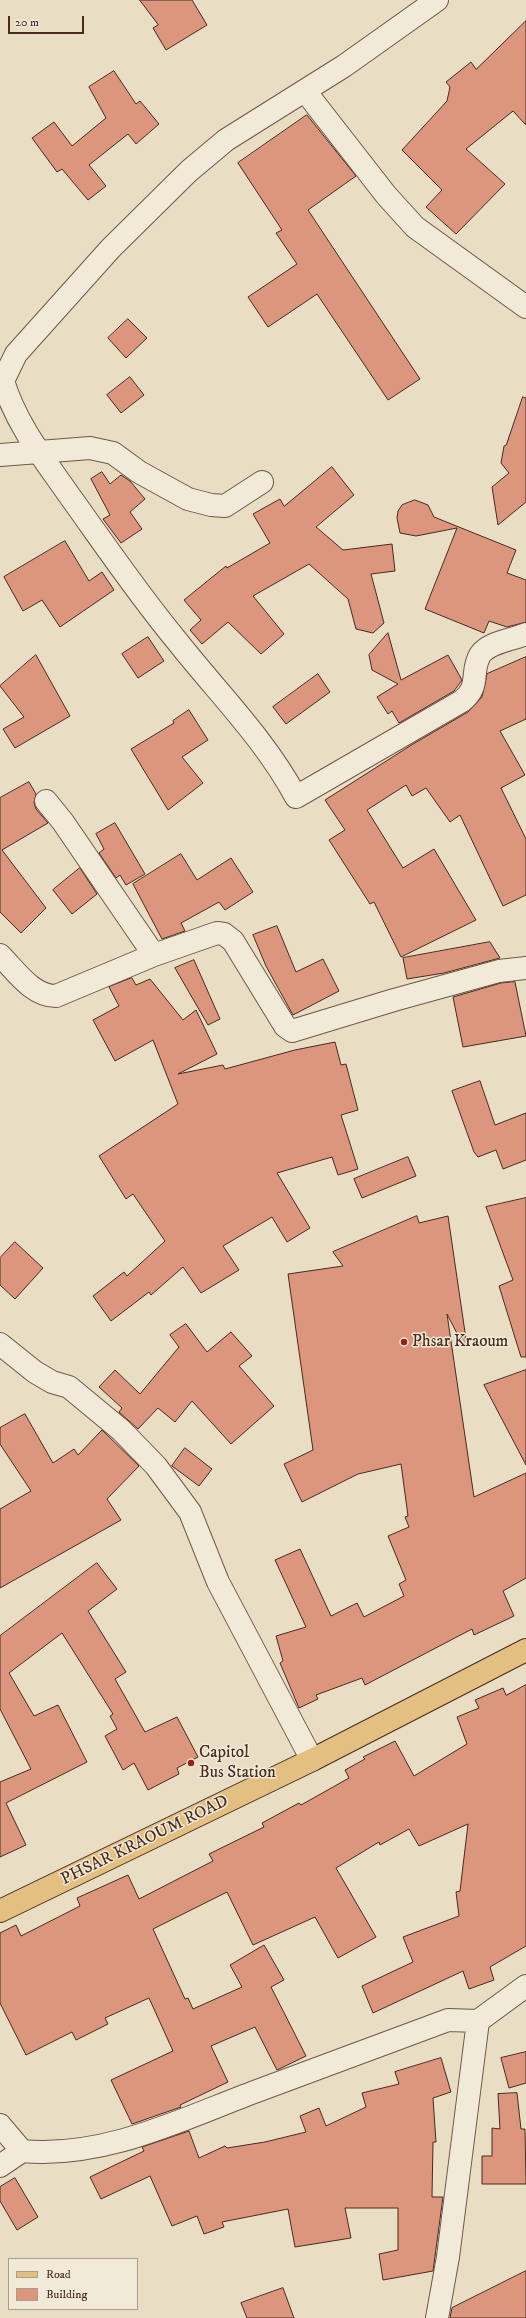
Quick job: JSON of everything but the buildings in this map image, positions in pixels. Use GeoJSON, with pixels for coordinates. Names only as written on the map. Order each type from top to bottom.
{"type":"FeatureCollection","features":[{"type":"Feature","properties":{"kind":"main road","name":"PHSAR KRAOUM ROAD"},"geometry":{"type":"LineString","coordinates":[[0,1911],[312,1760],[526,1650]]}},
{"type":"Feature","properties":{"kind":"street"},"geometry":{"type":"LineString","coordinates":[[436,0],[344,66],[226,140],[188,171],[111,248],[16,354],[3,381],[16,417],[38,451],[129,580],[177,642],[262,743],[283,774],[296,797],[462,701],[470,694],[475,684],[476,669],[481,655],[497,644],[526,634]]}},
{"type":"Feature","properties":{"kind":"street"},"geometry":{"type":"LineString","coordinates":[[305,91],[400,212],[415,227],[526,307]]}},
{"type":"Feature","properties":{"kind":"street"},"geometry":{"type":"LineString","coordinates":[[0,455],[90,448],[113,453],[140,472],[188,499],[211,505],[225,506],[262,482]]}},
{"type":"Feature","properties":{"kind":"street"},"geometry":{"type":"LineString","coordinates":[[46,801],[63,822],[154,954]]}},
{"type":"Feature","properties":{"kind":"street"},"geometry":{"type":"LineString","coordinates":[[0,955],[31,987],[45,996],[56,996],[154,954],[217,933],[224,934],[232,941],[285,1026],[292,1031],[499,971],[526,968]]}},
{"type":"Feature","properties":{"kind":"street"},"geometry":{"type":"LineString","coordinates":[[0,1344],[35,1372],[52,1382],[69,1387],[121,1430],[156,1466],[190,1512],[218,1582],[312,1760]]}},
{"type":"Feature","properties":{"kind":"street"},"geometry":{"type":"LineString","coordinates":[[0,2166],[22,2151],[46,2154],[70,2152],[126,2141],[448,2020],[478,2021],[526,1986]]}},
{"type":"Feature","properties":{"kind":"street"},"geometry":{"type":"LineString","coordinates":[[437,2318],[448,2257],[478,2021]]}},
{"type":"Feature","properties":{"kind":"street"},"geometry":{"type":"LineString","coordinates":[[0,2125],[22,2151]]}},
{"type":"Feature","properties":{"kind":"place","name":"Phsar Kraoum"},"geometry":{"type":"Point","coordinates":[404,1342]}},
{"type":"Feature","properties":{"kind":"place","name":"Capitol Bus Station"},"geometry":{"type":"Point","coordinates":[191,1763]}}]}
